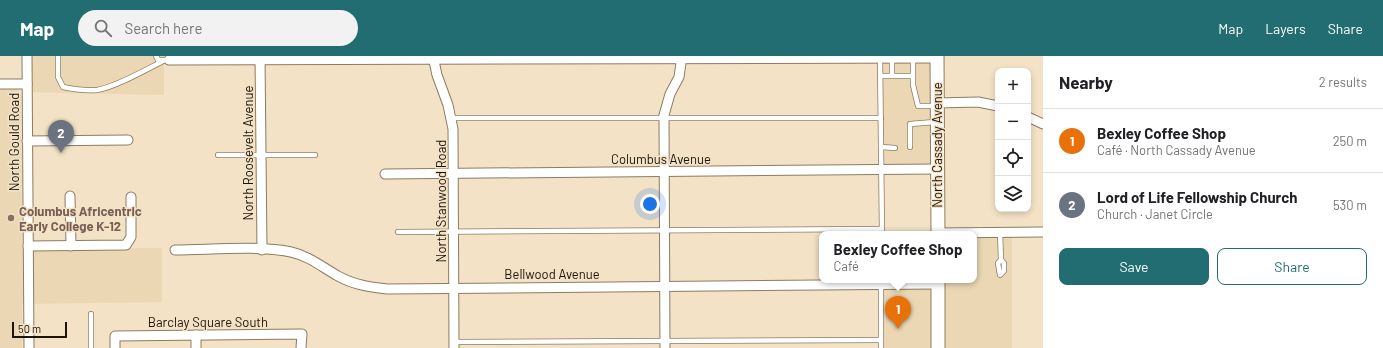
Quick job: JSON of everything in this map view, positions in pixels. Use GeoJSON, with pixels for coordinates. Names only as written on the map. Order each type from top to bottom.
{"type":"FeatureCollection","features":[{"type":"Feature","properties":{"kind":"street","name":"North Gould Road"},"geometry":{"type":"LineString","coordinates":[[27,56],[29,348]]}},
{"type":"Feature","properties":{"kind":"street"},"geometry":{"type":"LineString","coordinates":[[665,345],[664,118],[666,103],[679,77],[682,57]]}},
{"type":"Feature","properties":{"kind":"street"},"geometry":{"type":"LineString","coordinates":[[167,60],[260,58],[937,57]]}},
{"type":"Feature","properties":{"kind":"street","name":"North Cassady Avenue"},"geometry":{"type":"LineString","coordinates":[[937,57],[938,231]]}},
{"type":"Feature","properties":{"kind":"street","name":"North Roosevelt Avenue"},"geometry":{"type":"LineString","coordinates":[[260,58],[262,250]]}},
{"type":"Feature","properties":{"kind":"street","name":"North Stanwood Road"},"geometry":{"type":"LineString","coordinates":[[433,58],[453,129],[454,345]]}},
{"type":"Feature","properties":{"kind":"street"},"geometry":{"type":"LineString","coordinates":[[0,84],[27,84]]}},
{"type":"Feature","properties":{"kind":"street"},"geometry":{"type":"LineString","coordinates":[[937,105],[978,102],[995,105]]}},
{"type":"Feature","properties":{"kind":"street"},"geometry":{"type":"LineString","coordinates":[[1031,118],[1043,124]]}},
{"type":"Feature","properties":{"kind":"street"},"geometry":{"type":"LineString","coordinates":[[28,141],[128,140]]}},
{"type":"Feature","properties":{"kind":"street","name":"Columbus Avenue"},"geometry":{"type":"LineString","coordinates":[[384,174],[937,169]]}},
{"type":"Feature","properties":{"kind":"street"},"geometry":{"type":"LineString","coordinates":[[70,196],[71,246]]}},
{"type":"Feature","properties":{"kind":"street"},"geometry":{"type":"LineString","coordinates":[[28,246],[120,246],[128,244],[131,233],[131,197]]}},
{"type":"Feature","properties":{"kind":"street"},"geometry":{"type":"LineString","coordinates":[[977,233],[1043,232]]}},
{"type":"Feature","properties":{"kind":"street","name":"Bellwood Avenue"},"geometry":{"type":"LineString","coordinates":[[175,250],[262,250],[292,252],[308,258],[338,276],[367,287],[388,289],[827,283]]}},
{"type":"Feature","properties":{"kind":"street"},"geometry":{"type":"LineString","coordinates":[[938,283],[938,348]]}},
{"type":"Feature","properties":{"kind":"street","name":"Barclay Square South"},"geometry":{"type":"LineString","coordinates":[[115,348],[115,336],[302,334],[302,348]]}},
{"type":"Feature","properties":{"kind":"street"},"geometry":{"type":"LineString","coordinates":[[196,335],[196,348]]}},
{"type":"Feature","properties":{"kind":"lane"},"geometry":{"type":"LineString","coordinates":[[58,56],[58,77],[63,87],[97,90],[167,60]]}},
{"type":"Feature","properties":{"kind":"lane"},"geometry":{"type":"LineString","coordinates":[[156,56],[158,60],[167,60]]}},
{"type":"Feature","properties":{"kind":"lane"},"geometry":{"type":"LineString","coordinates":[[398,232],[665,230],[882,231],[881,76],[877,58]]}},
{"type":"Feature","properties":{"kind":"lane"},"geometry":{"type":"LineString","coordinates":[[892,58],[892,76]]}},
{"type":"Feature","properties":{"kind":"lane"},"geometry":{"type":"LineString","coordinates":[[913,58],[913,85],[918,106],[937,105]]}},
{"type":"Feature","properties":{"kind":"lane"},"geometry":{"type":"LineString","coordinates":[[881,76],[913,76]]}},
{"type":"Feature","properties":{"kind":"lane"},"geometry":{"type":"LineString","coordinates":[[451,118],[881,118]]}},
{"type":"Feature","properties":{"kind":"lane"},"geometry":{"type":"LineString","coordinates":[[910,147],[910,124],[937,122]]}},
{"type":"Feature","properties":{"kind":"lane"},"geometry":{"type":"LineString","coordinates":[[881,148],[895,148]]}},
{"type":"Feature","properties":{"kind":"lane"},"geometry":{"type":"LineString","coordinates":[[218,155],[315,155]]}},
{"type":"Feature","properties":{"kind":"lane"},"geometry":{"type":"LineString","coordinates":[[1000,232],[1001,260]]}},
{"type":"Feature","properties":{"kind":"lane"},"geometry":{"type":"LineString","coordinates":[[881,283],[881,348]]}},
{"type":"Feature","properties":{"kind":"lane"},"geometry":{"type":"LineString","coordinates":[[91,314],[91,348]]}},
{"type":"Feature","properties":{"kind":"lane"},"geometry":{"type":"LineString","coordinates":[[454,345],[665,345],[881,340]]}},
{"type":"Feature","properties":{"kind":"shaded area"},"geometry":{"type":"Polygon","coordinates":[[[26,56],[164,56],[164,95],[26,92],[26,56]]]}},
{"type":"Feature","properties":{"kind":"shaded area"},"geometry":{"type":"Polygon","coordinates":[[[879,58],[938,58],[938,170],[879,170],[879,58]]]}},
{"type":"Feature","properties":{"kind":"shaded area"},"geometry":{"type":"Polygon","coordinates":[[[0,88],[16,88],[21,95],[22,249],[162,248],[162,302],[22,304],[22,348],[0,348],[0,88]]]}},
{"type":"Feature","properties":{"kind":"shaded area"},"geometry":{"type":"Polygon","coordinates":[[[977,234],[1012,234],[1012,348],[881,348],[881,285],[904,283],[977,283],[977,234]]]}},
{"type":"Feature","properties":{"kind":"place","name":"Lord of Life Fellowship Church"},"geometry":{"type":"Point","coordinates":[61,153]}},
{"type":"Feature","properties":{"kind":"place","name":"Columbus Africentric Early College K-12"},"geometry":{"type":"Point","coordinates":[11,218]}},
{"type":"Feature","properties":{"kind":"place","name":"Bexley Coffee Shop"},"geometry":{"type":"Point","coordinates":[898,329]}}]}
